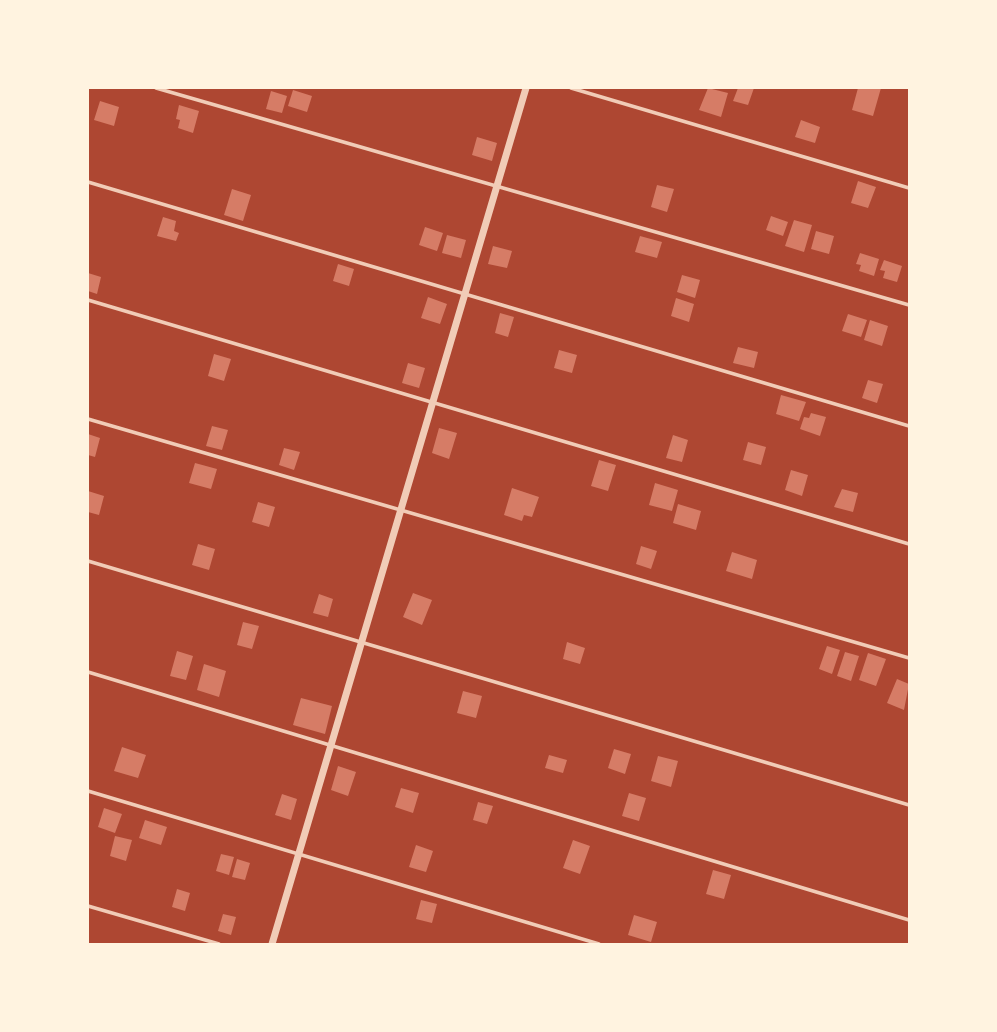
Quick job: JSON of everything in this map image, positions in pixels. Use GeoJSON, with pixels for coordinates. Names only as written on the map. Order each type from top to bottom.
{"type":"FeatureCollection","features":[{"type":"Feature","properties":{"kind":"street"},"geometry":{"type":"LineString","coordinates":[[272,944],[500,184],[526,88]]}},
{"type":"Feature","properties":{"kind":"lane"},"geometry":{"type":"LineString","coordinates":[[156,88],[500,184],[909,305]]}},
{"type":"Feature","properties":{"kind":"lane"},"geometry":{"type":"LineString","coordinates":[[571,88],[909,188]]}},
{"type":"Feature","properties":{"kind":"lane"},"geometry":{"type":"LineString","coordinates":[[88,182],[909,426]]}},
{"type":"Feature","properties":{"kind":"lane"},"geometry":{"type":"LineString","coordinates":[[88,300],[909,544]]}},
{"type":"Feature","properties":{"kind":"lane"},"geometry":{"type":"LineString","coordinates":[[88,419],[909,658]]}},
{"type":"Feature","properties":{"kind":"lane"},"geometry":{"type":"LineString","coordinates":[[88,561],[909,805]]}},
{"type":"Feature","properties":{"kind":"lane"},"geometry":{"type":"LineString","coordinates":[[88,672],[909,920]]}},
{"type":"Feature","properties":{"kind":"lane"},"geometry":{"type":"LineString","coordinates":[[88,791],[599,944]]}},
{"type":"Feature","properties":{"kind":"lane"},"geometry":{"type":"LineString","coordinates":[[88,906],[219,944]]}},
{"type":"Feature","properties":{"kind":"shaded area"},"geometry":{"type":"Polygon","coordinates":[[[88,88],[909,88],[909,944],[88,944],[88,88]]]}},
{"type":"Feature","properties":{"kind":"building"},"geometry":{"type":"Polygon","coordinates":[[[708,88],[728,93],[721,117],[699,110],[708,88]]]}},
{"type":"Feature","properties":{"kind":"building"},"geometry":{"type":"Polygon","coordinates":[[[738,88],[754,88],[748,105],[733,101],[738,88]]]}},
{"type":"Feature","properties":{"kind":"building"},"geometry":{"type":"Polygon","coordinates":[[[858,88],[881,88],[873,116],[852,110],[858,88]]]}},
{"type":"Feature","properties":{"kind":"building"},"geometry":{"type":"Polygon","coordinates":[[[293,90],[312,96],[307,112],[288,106],[293,90]]]}},
{"type":"Feature","properties":{"kind":"building"},"geometry":{"type":"Polygon","coordinates":[[[271,91],[287,96],[282,113],[266,109],[271,91]]]}},
{"type":"Feature","properties":{"kind":"building"},"geometry":{"type":"Polygon","coordinates":[[[100,101],[119,107],[114,126],[94,120],[100,101]]]}},
{"type":"Feature","properties":{"kind":"building"},"geometry":{"type":"Polygon","coordinates":[[[179,105],[199,111],[193,133],[178,128],[180,120],[176,119],[179,105]]]}},
{"type":"Feature","properties":{"kind":"building"},"geometry":{"type":"Polygon","coordinates":[[[801,120],[820,127],[815,143],[795,137],[801,120]]]}},
{"type":"Feature","properties":{"kind":"building"},"geometry":{"type":"Polygon","coordinates":[[[477,137],[497,143],[492,161],[472,155],[477,137]]]}},
{"type":"Feature","properties":{"kind":"building"},"geometry":{"type":"Polygon","coordinates":[[[858,181],[876,187],[868,208],[851,203],[858,181]]]}},
{"type":"Feature","properties":{"kind":"building"},"geometry":{"type":"Polygon","coordinates":[[[657,185],[674,189],[667,212],[651,207],[657,185]]]}},
{"type":"Feature","properties":{"kind":"building"},"geometry":{"type":"Polygon","coordinates":[[[232,189],[251,195],[243,221],[224,215],[232,189]]]}},
{"type":"Feature","properties":{"kind":"building"},"geometry":{"type":"Polygon","coordinates":[[[771,216],[788,222],[783,236],[766,230],[771,216]]]}},
{"type":"Feature","properties":{"kind":"building"},"geometry":{"type":"Polygon","coordinates":[[[163,217],[176,221],[174,231],[179,233],[176,241],[157,236],[163,217]]]}},
{"type":"Feature","properties":{"kind":"building"},"geometry":{"type":"Polygon","coordinates":[[[794,220],[812,225],[804,252],[785,246],[794,220]]]}},
{"type":"Feature","properties":{"kind":"building"},"geometry":{"type":"Polygon","coordinates":[[[425,227],[443,233],[437,251],[419,245],[425,227]]]}},
{"type":"Feature","properties":{"kind":"building"},"geometry":{"type":"Polygon","coordinates":[[[816,231],[834,236],[829,254],[811,249],[816,231]]]}},
{"type":"Feature","properties":{"kind":"building"},"geometry":{"type":"Polygon","coordinates":[[[447,235],[466,240],[461,258],[442,253],[447,235]]]}},
{"type":"Feature","properties":{"kind":"building"},"geometry":{"type":"Polygon","coordinates":[[[640,236],[662,242],[657,258],[635,252],[640,236]]]}},
{"type":"Feature","properties":{"kind":"building"},"geometry":{"type":"Polygon","coordinates":[[[493,246],[512,251],[507,268],[488,264],[493,246]]]}},
{"type":"Feature","properties":{"kind":"building"},"geometry":{"type":"Polygon","coordinates":[[[860,253],[879,259],[874,276],[859,271],[861,265],[856,264],[860,253]]]}},
{"type":"Feature","properties":{"kind":"building"},"geometry":{"type":"Polygon","coordinates":[[[884,260],[902,266],[897,282],[883,278],[885,271],[880,270],[884,260]]]}},
{"type":"Feature","properties":{"kind":"building"},"geometry":{"type":"Polygon","coordinates":[[[338,264],[354,269],[349,286],[333,281],[338,264]]]}},
{"type":"Feature","properties":{"kind":"building"},"geometry":{"type":"Polygon","coordinates":[[[88,273],[101,277],[97,294],[88,291],[88,273]]]}},
{"type":"Feature","properties":{"kind":"building"},"geometry":{"type":"Polygon","coordinates":[[[682,275],[700,280],[695,298],[677,292],[682,275]]]}},
{"type":"Feature","properties":{"kind":"building"},"geometry":{"type":"Polygon","coordinates":[[[428,297],[447,304],[440,324],[421,318],[428,297]]]}},
{"type":"Feature","properties":{"kind":"building"},"geometry":{"type":"Polygon","coordinates":[[[676,298],[694,304],[689,322],[671,316],[676,298]]]}},
{"type":"Feature","properties":{"kind":"building"},"geometry":{"type":"Polygon","coordinates":[[[500,313],[514,317],[508,337],[495,333],[500,313]]]}},
{"type":"Feature","properties":{"kind":"building"},"geometry":{"type":"Polygon","coordinates":[[[848,314],[867,320],[861,337],[842,331],[848,314]]]}},
{"type":"Feature","properties":{"kind":"building"},"geometry":{"type":"Polygon","coordinates":[[[870,320],[888,326],[882,346],[864,340],[870,320]]]}},
{"type":"Feature","properties":{"kind":"building"},"geometry":{"type":"Polygon","coordinates":[[[738,347],[758,352],[754,368],[733,363],[738,347]]]}},
{"type":"Feature","properties":{"kind":"building"},"geometry":{"type":"Polygon","coordinates":[[[559,350],[577,355],[572,373],[554,368],[559,350]]]}},
{"type":"Feature","properties":{"kind":"building"},"geometry":{"type":"Polygon","coordinates":[[[214,354],[231,359],[224,381],[208,376],[214,354]]]}},
{"type":"Feature","properties":{"kind":"building"},"geometry":{"type":"Polygon","coordinates":[[[408,363],[425,368],[419,388],[402,383],[408,363]]]}},
{"type":"Feature","properties":{"kind":"building"},"geometry":{"type":"Polygon","coordinates":[[[868,380],[883,384],[877,403],[862,398],[868,380]]]}},
{"type":"Feature","properties":{"kind":"building"},"geometry":{"type":"Polygon","coordinates":[[[781,395],[806,402],[799,421],[776,414],[781,395]]]}},
{"type":"Feature","properties":{"kind":"building"},"geometry":{"type":"Polygon","coordinates":[[[811,413],[826,417],[820,436],[800,429],[804,417],[809,418],[811,413]]]}},
{"type":"Feature","properties":{"kind":"building"},"geometry":{"type":"Polygon","coordinates":[[[212,426],[228,430],[222,450],[206,446],[212,426]]]}},
{"type":"Feature","properties":{"kind":"building"},"geometry":{"type":"Polygon","coordinates":[[[439,428],[457,433],[449,459],[432,453],[439,428]]]}},
{"type":"Feature","properties":{"kind":"building"},"geometry":{"type":"Polygon","coordinates":[[[88,434],[100,438],[95,457],[88,455],[88,434]]]}},
{"type":"Feature","properties":{"kind":"building"},"geometry":{"type":"Polygon","coordinates":[[[673,435],[688,440],[682,462],[666,458],[673,435]]]}},
{"type":"Feature","properties":{"kind":"building"},"geometry":{"type":"Polygon","coordinates":[[[748,442],[766,447],[761,465],[743,460],[748,442]]]}},
{"type":"Feature","properties":{"kind":"building"},"geometry":{"type":"Polygon","coordinates":[[[284,448],[300,452],[294,470],[279,465],[284,448]]]}},
{"type":"Feature","properties":{"kind":"building"},"geometry":{"type":"Polygon","coordinates":[[[599,460],[616,465],[608,491],[591,486],[599,460]]]}},
{"type":"Feature","properties":{"kind":"building"},"geometry":{"type":"Polygon","coordinates":[[[195,463],[217,469],[211,489],[189,483],[195,463]]]}},
{"type":"Feature","properties":{"kind":"building"},"geometry":{"type":"Polygon","coordinates":[[[791,470],[808,475],[802,496],[785,490],[791,470]]]}},
{"type":"Feature","properties":{"kind":"building"},"geometry":{"type":"Polygon","coordinates":[[[655,483],[678,490],[672,511],[649,505],[655,483]]]}},
{"type":"Feature","properties":{"kind":"building"},"geometry":{"type":"Polygon","coordinates":[[[512,488],[539,497],[532,517],[524,515],[522,521],[504,515],[512,488]]]}},
{"type":"Feature","properties":{"kind":"building"},"geometry":{"type":"Polygon","coordinates":[[[842,489],[858,493],[853,512],[834,507],[842,489]]]}},
{"type":"Feature","properties":{"kind":"building"},"geometry":{"type":"Polygon","coordinates":[[[88,491],[104,496],[99,515],[88,512],[88,491]]]}},
{"type":"Feature","properties":{"kind":"building"},"geometry":{"type":"Polygon","coordinates":[[[258,502],[275,507],[269,527],[252,522],[258,502]]]}},
{"type":"Feature","properties":{"kind":"building"},"geometry":{"type":"Polygon","coordinates":[[[678,504],[701,511],[696,530],[673,523],[678,504]]]}},
{"type":"Feature","properties":{"kind":"building"},"geometry":{"type":"Polygon","coordinates":[[[198,544],[215,549],[209,570],[192,565],[198,544]]]}},
{"type":"Feature","properties":{"kind":"building"},"geometry":{"type":"Polygon","coordinates":[[[641,546],[657,551],[651,569],[636,564],[641,546]]]}},
{"type":"Feature","properties":{"kind":"building"},"geometry":{"type":"Polygon","coordinates":[[[732,552],[757,560],[752,579],[726,571],[732,552]]]}},
{"type":"Feature","properties":{"kind":"building"},"geometry":{"type":"Polygon","coordinates":[[[413,593],[432,600],[422,625],[403,617],[413,593]]]}},
{"type":"Feature","properties":{"kind":"building"},"geometry":{"type":"Polygon","coordinates":[[[319,594],[333,599],[328,617],[313,613],[319,594]]]}},
{"type":"Feature","properties":{"kind":"building"},"geometry":{"type":"Polygon","coordinates":[[[243,622],[259,626],[252,649],[237,645],[243,622]]]}},
{"type":"Feature","properties":{"kind":"building"},"geometry":{"type":"Polygon","coordinates":[[[567,642],[585,648],[580,664],[563,659],[567,642]]]}},
{"type":"Feature","properties":{"kind":"building"},"geometry":{"type":"Polygon","coordinates":[[[827,646],[840,650],[832,674],[819,669],[827,646]]]}},
{"type":"Feature","properties":{"kind":"building"},"geometry":{"type":"Polygon","coordinates":[[[177,651],[193,656],[186,680],[170,676],[177,651]]]}},
{"type":"Feature","properties":{"kind":"building"},"geometry":{"type":"Polygon","coordinates":[[[845,652],[859,656],[851,681],[837,676],[845,652]]]}},
{"type":"Feature","properties":{"kind":"building"},"geometry":{"type":"Polygon","coordinates":[[[868,653],[886,659],[876,686],[859,680],[868,653]]]}},
{"type":"Feature","properties":{"kind":"building"},"geometry":{"type":"Polygon","coordinates":[[[204,664],[226,671],[219,697],[197,690],[204,664]]]}},
{"type":"Feature","properties":{"kind":"building"},"geometry":{"type":"Polygon","coordinates":[[[897,679],[909,684],[904,710],[887,703],[897,679]]]}},
{"type":"Feature","properties":{"kind":"building"},"geometry":{"type":"Polygon","coordinates":[[[463,691],[482,696],[476,718],[457,713],[463,691]]]}},
{"type":"Feature","properties":{"kind":"building"},"geometry":{"type":"Polygon","coordinates":[[[301,698],[332,706],[325,734],[293,725],[301,698]]]}},
{"type":"Feature","properties":{"kind":"building"},"geometry":{"type":"Polygon","coordinates":[[[122,747],[146,755],[138,778],[114,771],[122,747]]]}},
{"type":"Feature","properties":{"kind":"building"},"geometry":{"type":"Polygon","coordinates":[[[614,749],[631,754],[625,774],[608,768],[614,749]]]}},
{"type":"Feature","properties":{"kind":"building"},"geometry":{"type":"Polygon","coordinates":[[[549,755],[567,760],[563,773],[545,768],[549,755]]]}},
{"type":"Feature","properties":{"kind":"building"},"geometry":{"type":"Polygon","coordinates":[[[658,756],[678,761],[671,787],[651,781],[658,756]]]}},
{"type":"Feature","properties":{"kind":"building"},"geometry":{"type":"Polygon","coordinates":[[[338,766],[356,772],[348,796],[331,790],[338,766]]]}},
{"type":"Feature","properties":{"kind":"building"},"geometry":{"type":"Polygon","coordinates":[[[401,788],[419,793],[413,813],[395,807],[401,788]]]}},
{"type":"Feature","properties":{"kind":"building"},"geometry":{"type":"Polygon","coordinates":[[[629,793],[646,798],[639,821],[622,816],[629,793]]]}},
{"type":"Feature","properties":{"kind":"building"},"geometry":{"type":"Polygon","coordinates":[[[282,794],[297,799],[291,820],[275,815],[282,794]]]}},
{"type":"Feature","properties":{"kind":"building"},"geometry":{"type":"Polygon","coordinates":[[[478,802],[493,806],[487,824],[473,820],[478,802]]]}},
{"type":"Feature","properties":{"kind":"building"},"geometry":{"type":"Polygon","coordinates":[[[104,808],[122,814],[115,833],[98,827],[104,808]]]}},
{"type":"Feature","properties":{"kind":"building"},"geometry":{"type":"Polygon","coordinates":[[[145,820],[167,827],[161,845],[139,838],[145,820]]]}},
{"type":"Feature","properties":{"kind":"building"},"geometry":{"type":"Polygon","coordinates":[[[115,836],[132,840],[126,861],[110,856],[115,836]]]}},
{"type":"Feature","properties":{"kind":"building"},"geometry":{"type":"Polygon","coordinates":[[[573,840],[590,846],[580,874],[563,868],[573,840]]]}},
{"type":"Feature","properties":{"kind":"building"},"geometry":{"type":"Polygon","coordinates":[[[416,845],[433,851],[426,872],[409,867],[416,845]]]}},
{"type":"Feature","properties":{"kind":"building"},"geometry":{"type":"Polygon","coordinates":[[[221,854],[234,857],[229,875],[216,871],[221,854]]]}},
{"type":"Feature","properties":{"kind":"building"},"geometry":{"type":"Polygon","coordinates":[[[237,859],[250,863],[245,880],[232,877],[237,859]]]}},
{"type":"Feature","properties":{"kind":"building"},"geometry":{"type":"Polygon","coordinates":[[[713,870],[731,875],[724,899],[706,894],[713,870]]]}},
{"type":"Feature","properties":{"kind":"building"},"geometry":{"type":"Polygon","coordinates":[[[177,889],[190,893],[185,911],[172,907],[177,889]]]}},
{"type":"Feature","properties":{"kind":"building"},"geometry":{"type":"Polygon","coordinates":[[[421,900],[437,904],[432,923],[416,919],[421,900]]]}},
{"type":"Feature","properties":{"kind":"building"},"geometry":{"type":"Polygon","coordinates":[[[223,914],[236,917],[231,935],[218,931],[223,914]]]}},
{"type":"Feature","properties":{"kind":"building"},"geometry":{"type":"Polygon","coordinates":[[[634,915],[657,922],[651,942],[628,935],[634,915]]]}}]}
